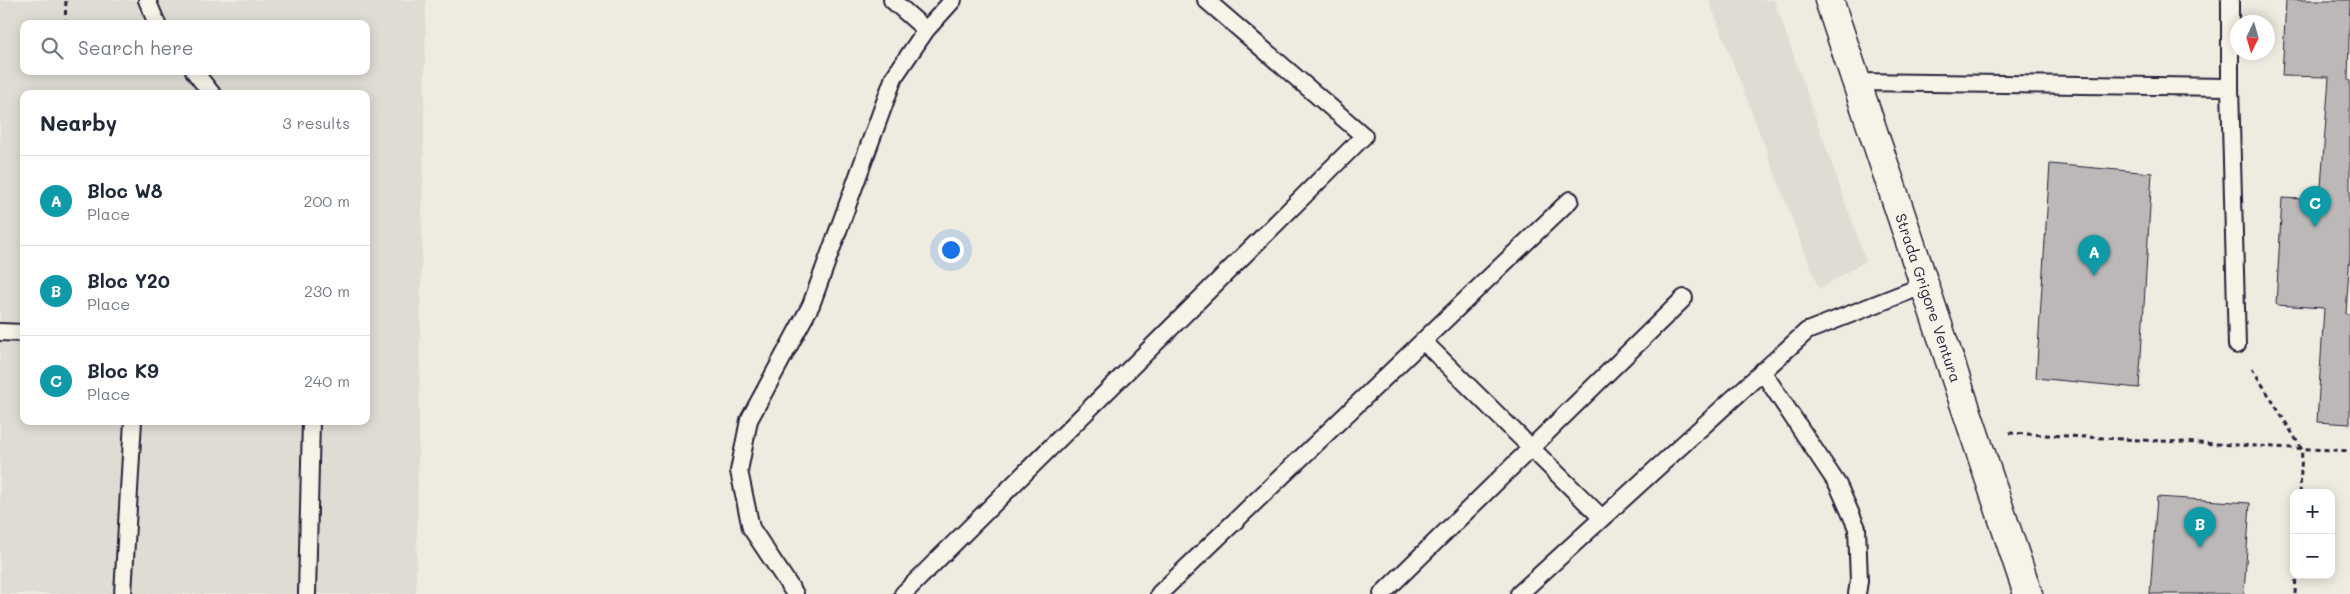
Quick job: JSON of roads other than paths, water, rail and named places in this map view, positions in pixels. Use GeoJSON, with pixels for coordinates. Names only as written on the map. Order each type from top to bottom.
{"type":"FeatureCollection","features":[{"type":"Feature","properties":{"kind":"street","name":"Strada Grigore Ventura"},"geometry":{"type":"LineString","coordinates":[[1828,0],[2028,594]]}},
{"type":"Feature","properties":{"kind":"lane"},"geometry":{"type":"LineString","coordinates":[[147,0],[155,20]]}},
{"type":"Feature","properties":{"kind":"lane"},"geometry":{"type":"LineString","coordinates":[[892,0],[926,30]]}},
{"type":"Feature","properties":{"kind":"lane"},"geometry":{"type":"LineString","coordinates":[[795,594],[751,528],[739,471],[749,420],[811,305],[894,77],[926,30],[953,0]]}},
{"type":"Feature","properties":{"kind":"lane"},"geometry":{"type":"LineString","coordinates":[[903,594],[1364,136],[1206,0]]}},
{"type":"Feature","properties":{"kind":"lane"},"geometry":{"type":"LineString","coordinates":[[2230,0],[2230,87],[2237,345]]}},
{"type":"Feature","properties":{"kind":"lane"},"geometry":{"type":"LineString","coordinates":[[197,75],[209,90]]}},
{"type":"Feature","properties":{"kind":"lane"},"geometry":{"type":"LineString","coordinates":[[1856,82],[2230,87]]}},
{"type":"Feature","properties":{"kind":"lane"},"geometry":{"type":"LineString","coordinates":[[1159,594],[1570,200]]}},
{"type":"Feature","properties":{"kind":"lane"},"geometry":{"type":"LineString","coordinates":[[1519,594],[1807,330],[1925,285]]}},
{"type":"Feature","properties":{"kind":"lane"},"geometry":{"type":"LineString","coordinates":[[1382,594],[1684,298]]}},
{"type":"Feature","properties":{"kind":"lane"},"geometry":{"type":"LineString","coordinates":[[0,332],[20,333]]}},
{"type":"Feature","properties":{"kind":"lane"},"geometry":{"type":"LineString","coordinates":[[1424,342],[1602,518]]}},
{"type":"Feature","properties":{"kind":"lane"},"geometry":{"type":"LineString","coordinates":[[1762,371],[1838,485],[1857,528],[1859,581],[1857,594]]}},
{"type":"Feature","properties":{"kind":"lane"},"geometry":{"type":"LineString","coordinates":[[124,594],[133,425]]}},
{"type":"Feature","properties":{"kind":"lane"},"geometry":{"type":"LineString","coordinates":[[307,594],[311,425]]}},
{"type":"Feature","properties":{"kind":"place","name":"Bloc K9"},"geometry":{"type":"Point","coordinates":[2315,227]}},
{"type":"Feature","properties":{"kind":"place","name":"Bloc W8"},"geometry":{"type":"Point","coordinates":[2094,276]}},
{"type":"Feature","properties":{"kind":"place","name":"Bloc Y20"},"geometry":{"type":"Point","coordinates":[2200,548]}}]}
